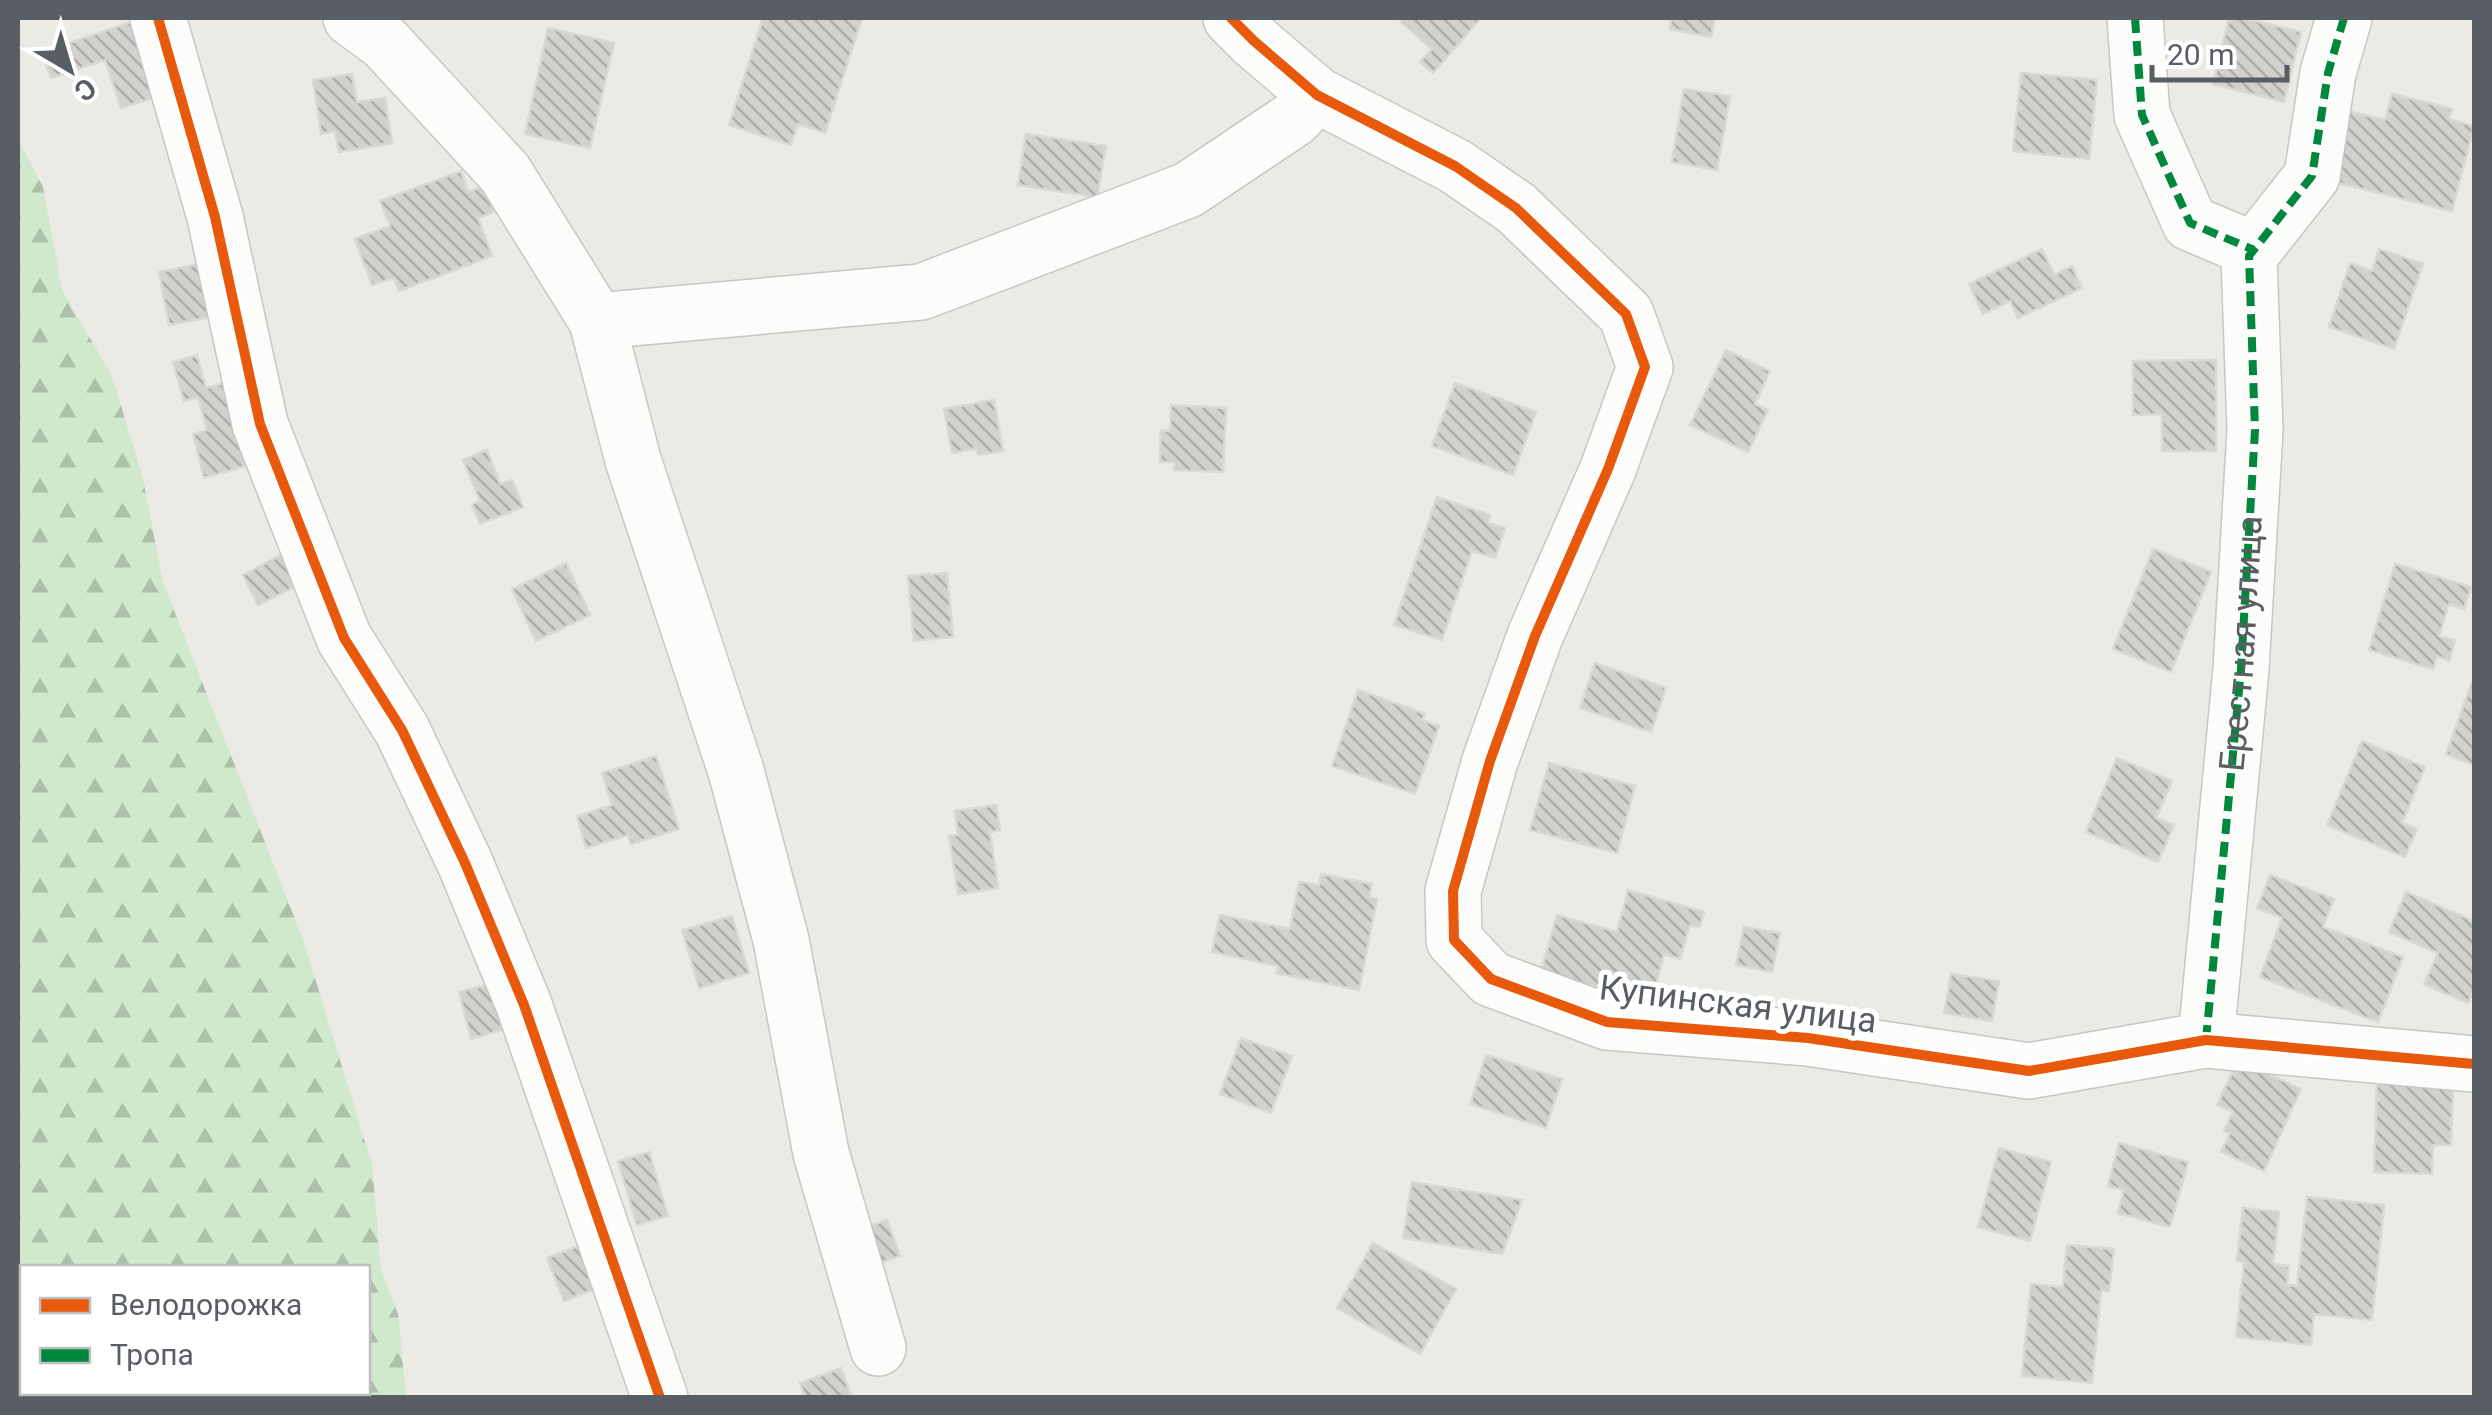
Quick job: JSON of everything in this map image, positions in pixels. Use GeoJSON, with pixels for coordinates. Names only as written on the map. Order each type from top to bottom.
{"type":"FeatureCollection","features":[{"type":"Feature","properties":{"kind":"street"},"geometry":{"type":"LineString","coordinates":[[158,18],[216,218],[260,424],[344,638],[402,730],[465,863],[516,987],[660,1398]]}},
{"type":"Feature","properties":{"kind":"street"},"geometry":{"type":"LineString","coordinates":[[351,18],[386,43],[506,174],[597,321],[633,460],[741,790],[781,940],[821,1153],[878,1348]]}},
{"type":"Feature","properties":{"kind":"street","name":"Купинская улица"},"geometry":{"type":"LineString","coordinates":[[1232,18],[1317,95],[1455,166],[1516,208],[1626,314],[1645,368],[1608,468],[1535,636],[1490,761],[1453,891],[1454,940],[1491,979],[1607,1022],[1808,1038],[2029,1072],[2206,1040],[2474,1064]]}},
{"type":"Feature","properties":{"kind":"street"},"geometry":{"type":"LineString","coordinates":[[2135,18],[2142,115],[2190,223],[2254,250],[2312,176],[2328,73],[2344,18]]}},
{"type":"Feature","properties":{"kind":"street"},"geometry":{"type":"LineString","coordinates":[[597,321],[921,292],[1188,190],[1294,120],[1317,95]]}},
{"type":"Feature","properties":{"kind":"street","name":"Ерестная улица"},"geometry":{"type":"LineString","coordinates":[[2206,1040],[2242,649],[2255,430],[2249,256],[2254,250]]}},
{"type":"Feature","properties":{"kind":"green space"},"geometry":{"type":"Polygon","coordinates":[[[18,139],[43,187],[62,290],[112,376],[143,479],[163,582],[304,942],[372,1165],[381,1270],[398,1314],[406,1397],[18,1397],[18,139]]]}},
{"type":"Feature","properties":{"kind":"building"},"geometry":{"type":"Polygon","coordinates":[[[763,18],[862,18],[825,133],[798,124],[791,145],[729,125],[763,18]]]}},
{"type":"Feature","properties":{"kind":"building"},"geometry":{"type":"Polygon","coordinates":[[[1405,18],[1481,18],[1433,73],[1420,62],[1432,49],[1401,22],[1405,18]]]}},
{"type":"Feature","properties":{"kind":"building"},"geometry":{"type":"Polygon","coordinates":[[[1672,18],[1715,18],[1711,37],[1670,29],[1672,18]]]}},
{"type":"Feature","properties":{"kind":"building"},"geometry":{"type":"Polygon","coordinates":[[[2229,18],[2301,32],[2284,102],[2213,84],[2229,18]]]}},
{"type":"Feature","properties":{"kind":"building"},"geometry":{"type":"Polygon","coordinates":[[[137,20],[162,95],[121,108],[105,60],[51,78],[42,52],[137,20]]]}},
{"type":"Feature","properties":{"kind":"building"},"geometry":{"type":"Polygon","coordinates":[[[548,28],[614,43],[590,148],[525,134],[548,28]]]}},
{"type":"Feature","properties":{"kind":"building"},"geometry":{"type":"Polygon","coordinates":[[[2021,73],[2097,80],[2089,159],[2013,151],[2021,73]]]}},
{"type":"Feature","properties":{"kind":"building"},"geometry":{"type":"Polygon","coordinates":[[[352,74],[357,102],[385,98],[392,143],[339,152],[335,131],[321,134],[313,80],[352,74]]]}},
{"type":"Feature","properties":{"kind":"building"},"geometry":{"type":"Polygon","coordinates":[[[1684,89],[1730,96],[1717,170],[1672,162],[1684,89]]]}},
{"type":"Feature","properties":{"kind":"building"},"geometry":{"type":"Polygon","coordinates":[[[2392,94],[2452,109],[2449,119],[2474,126],[2452,211],[2331,181],[2348,111],[2385,120],[2392,94]]]}},
{"type":"Feature","properties":{"kind":"building"},"geometry":{"type":"Polygon","coordinates":[[[1026,134],[1106,146],[1097,197],[1018,185],[1026,134]]]}},
{"type":"Feature","properties":{"kind":"building"},"geometry":{"type":"Polygon","coordinates":[[[461,171],[468,192],[484,186],[494,212],[478,218],[492,256],[399,291],[394,278],[372,285],[355,239],[390,226],[380,201],[461,171]]]}},
{"type":"Feature","properties":{"kind":"building"},"geometry":{"type":"Polygon","coordinates":[[[2042,249],[2054,275],[2072,266],[2082,288],[2018,318],[2010,301],[1983,314],[1969,284],[2042,249]]]}},
{"type":"Feature","properties":{"kind":"building"},"geometry":{"type":"Polygon","coordinates":[[[2379,249],[2423,264],[2394,349],[2329,327],[2350,263],[2372,271],[2379,249]]]}},
{"type":"Feature","properties":{"kind":"building"},"geometry":{"type":"Polygon","coordinates":[[[200,264],[210,317],[169,325],[159,272],[200,264]]]}},
{"type":"Feature","properties":{"kind":"building"},"geometry":{"type":"Polygon","coordinates":[[[1726,350],[1770,371],[1755,404],[1768,410],[1748,452],[1690,425],[1726,350]]]}},
{"type":"Feature","properties":{"kind":"building"},"geometry":{"type":"Polygon","coordinates":[[[197,355],[206,388],[231,381],[253,464],[204,478],[193,434],[207,430],[198,397],[184,401],[173,362],[197,355]]]}},
{"type":"Feature","properties":{"kind":"building"},"geometry":{"type":"Polygon","coordinates":[[[2216,360],[2216,451],[2162,451],[2162,414],[2133,415],[2133,361],[2216,360]]]}},
{"type":"Feature","properties":{"kind":"building"},"geometry":{"type":"Polygon","coordinates":[[[1455,383],[1536,412],[1513,475],[1432,446],[1455,383]]]}},
{"type":"Feature","properties":{"kind":"building"},"geometry":{"type":"Polygon","coordinates":[[[994,400],[1003,451],[978,455],[976,448],[952,453],[944,409],[994,400]]]}},
{"type":"Feature","properties":{"kind":"building"},"geometry":{"type":"Polygon","coordinates":[[[1171,405],[1226,408],[1223,472],[1174,470],[1175,462],[1160,462],[1161,430],[1170,431],[1171,405]]]}},
{"type":"Feature","properties":{"kind":"building"},"geometry":{"type":"Polygon","coordinates":[[[487,450],[500,484],[512,480],[523,507],[480,524],[472,504],[480,501],[463,460],[487,450]]]}},
{"type":"Feature","properties":{"kind":"building"},"geometry":{"type":"Polygon","coordinates":[[[1437,497],[1490,515],[1488,523],[1505,528],[1495,558],[1472,551],[1442,640],[1394,625],[1437,497]]]}},
{"type":"Feature","properties":{"kind":"building"},"geometry":{"type":"Polygon","coordinates":[[[2153,549],[2211,572],[2171,672],[2113,649],[2153,549]]]}},
{"type":"Feature","properties":{"kind":"building"},"geometry":{"type":"Polygon","coordinates":[[[281,555],[296,586],[258,605],[243,575],[281,555]]]}},
{"type":"Feature","properties":{"kind":"building"},"geometry":{"type":"Polygon","coordinates":[[[566,563],[590,615],[536,641],[512,589],[566,563]]]}},
{"type":"Feature","properties":{"kind":"building"},"geometry":{"type":"Polygon","coordinates":[[[2395,564],[2471,587],[2464,609],[2449,604],[2439,636],[2455,640],[2449,661],[2437,656],[2433,669],[2369,650],[2395,564]]]}},
{"type":"Feature","properties":{"kind":"building"},"geometry":{"type":"Polygon","coordinates":[[[947,573],[953,637],[914,641],[908,576],[947,573]]]}},
{"type":"Feature","properties":{"kind":"building"},"geometry":{"type":"Polygon","coordinates":[[[1595,663],[1666,688],[1651,732],[1580,708],[1595,663]]]}},
{"type":"Feature","properties":{"kind":"building"},"geometry":{"type":"Polygon","coordinates":[[[2474,683],[2474,765],[2446,754],[2474,683]]]}},
{"type":"Feature","properties":{"kind":"building"},"geometry":{"type":"Polygon","coordinates":[[[1358,690],[1425,714],[1422,720],[1439,726],[1415,794],[1332,766],[1358,690]]]}},
{"type":"Feature","properties":{"kind":"building"},"geometry":{"type":"Polygon","coordinates":[[[2362,741],[2425,767],[2402,823],[2417,829],[2405,857],[2327,825],[2362,741]]]}},
{"type":"Feature","properties":{"kind":"building"},"geometry":{"type":"Polygon","coordinates":[[[656,756],[679,829],[631,844],[628,835],[586,848],[577,816],[612,805],[602,773],[656,756]]]}},
{"type":"Feature","properties":{"kind":"building"},"geometry":{"type":"Polygon","coordinates":[[[2117,758],[2172,781],[2156,818],[2174,825],[2158,862],[2086,832],[2117,758]]]}},
{"type":"Feature","properties":{"kind":"building"},"geometry":{"type":"Polygon","coordinates":[[[1549,763],[1635,786],[1617,853],[1530,830],[1549,763]]]}},
{"type":"Feature","properties":{"kind":"building"},"geometry":{"type":"Polygon","coordinates":[[[996,805],[1000,830],[990,832],[998,888],[958,894],[949,836],[958,835],[955,811],[996,805]]]}},
{"type":"Feature","properties":{"kind":"building"},"geometry":{"type":"Polygon","coordinates":[[[1321,874],[1372,884],[1369,897],[1377,899],[1359,990],[1276,973],[1278,966],[1212,952],[1220,915],[1290,929],[1299,882],[1319,885],[1321,874]]]}},
{"type":"Feature","properties":{"kind":"building"},"geometry":{"type":"Polygon","coordinates":[[[2270,875],[2334,899],[2323,927],[2403,957],[2378,1022],[2260,977],[2282,918],[2257,908],[2270,875]]]}},
{"type":"Feature","properties":{"kind":"building"},"geometry":{"type":"Polygon","coordinates":[[[1628,890],[1704,912],[1700,927],[1690,925],[1680,959],[1664,954],[1651,1003],[1541,971],[1557,915],[1617,932],[1628,890]]]}},
{"type":"Feature","properties":{"kind":"building"},"geometry":{"type":"Polygon","coordinates":[[[2406,892],[2474,921],[2474,989],[2468,1003],[2424,984],[2438,953],[2389,932],[2406,892]]]}},
{"type":"Feature","properties":{"kind":"building"},"geometry":{"type":"Polygon","coordinates":[[[732,916],[749,973],[699,988],[682,930],[732,916]]]}},
{"type":"Feature","properties":{"kind":"building"},"geometry":{"type":"Polygon","coordinates":[[[1744,927],[1780,933],[1772,972],[1736,965],[1744,927]]]}},
{"type":"Feature","properties":{"kind":"building"},"geometry":{"type":"Polygon","coordinates":[[[1951,974],[1999,981],[1992,1021],[1944,1013],[1951,974]]]}},
{"type":"Feature","properties":{"kind":"building"},"geometry":{"type":"Polygon","coordinates":[[[490,984],[502,1030],[471,1039],[459,992],[490,984]]]}},
{"type":"Feature","properties":{"kind":"building"},"geometry":{"type":"Polygon","coordinates":[[[1241,1038],[1292,1056],[1271,1113],[1220,1094],[1241,1038]]]}},
{"type":"Feature","properties":{"kind":"building"},"geometry":{"type":"Polygon","coordinates":[[[1486,1055],[1562,1079],[1546,1128],[1470,1104],[1486,1055]]]}},
{"type":"Feature","properties":{"kind":"building"},"geometry":{"type":"Polygon","coordinates":[[[2238,1060],[2301,1089],[2264,1171],[2221,1152],[2230,1133],[2224,1131],[2233,1112],[2217,1105],[2238,1060]]]}},
{"type":"Feature","properties":{"kind":"building"},"geometry":{"type":"Polygon","coordinates":[[[2377,1083],[2453,1085],[2451,1145],[2433,1145],[2432,1174],[2374,1172],[2377,1083]]]}},
{"type":"Feature","properties":{"kind":"building"},"geometry":{"type":"Polygon","coordinates":[[[2119,1143],[2188,1162],[2170,1227],[2118,1213],[2124,1190],[2108,1186],[2119,1143]]]}},
{"type":"Feature","properties":{"kind":"building"},"geometry":{"type":"Polygon","coordinates":[[[1999,1148],[2051,1162],[2030,1241],[1978,1227],[1999,1148]]]}},
{"type":"Feature","properties":{"kind":"building"},"geometry":{"type":"Polygon","coordinates":[[[649,1152],[668,1216],[637,1225],[618,1161],[649,1152]]]}},
{"type":"Feature","properties":{"kind":"building"},"geometry":{"type":"Polygon","coordinates":[[[1412,1182],[1522,1200],[1502,1254],[1403,1238],[1412,1182]]]}},
{"type":"Feature","properties":{"kind":"building"},"geometry":{"type":"Polygon","coordinates":[[[2307,1197],[2384,1205],[2372,1320],[2314,1314],[2311,1345],[2236,1337],[2244,1262],[2237,1261],[2243,1208],[2279,1212],[2273,1264],[2289,1266],[2287,1285],[2297,1286],[2307,1197]]]}},
{"type":"Feature","properties":{"kind":"building"},"geometry":{"type":"Polygon","coordinates":[[[887,1220],[900,1256],[871,1266],[858,1230],[887,1220]]]}},
{"type":"Feature","properties":{"kind":"building"},"geometry":{"type":"Polygon","coordinates":[[[1373,1243],[1456,1289],[1420,1354],[1337,1308],[1373,1243]]]}},
{"type":"Feature","properties":{"kind":"building"},"geometry":{"type":"Polygon","coordinates":[[[583,1244],[600,1287],[564,1301],[547,1258],[583,1244]]]}},
{"type":"Feature","properties":{"kind":"building"},"geometry":{"type":"Polygon","coordinates":[[[2067,1245],[2114,1249],[2109,1291],[2101,1290],[2092,1383],[2022,1376],[2031,1284],[2063,1287],[2067,1245]]]}},
{"type":"Feature","properties":{"kind":"building"},"geometry":{"type":"Polygon","coordinates":[[[841,1368],[852,1398],[805,1398],[800,1383],[841,1368]]]}},
{"type":"Feature","properties":{"kind":"marked path"},"geometry":{"type":"LineString","coordinates":[[2135,18],[2142,115],[2190,223],[2254,250]]}},
{"type":"Feature","properties":{"kind":"marked path"},"geometry":{"type":"LineString","coordinates":[[2206,1040],[2241,669],[2255,430],[2249,256],[2312,176],[2328,73],[2344,18]]}},
{"type":"Feature","properties":{"kind":"cycle path"},"geometry":{"type":"LineString","coordinates":[[158,18],[215,217],[260,424],[344,638],[402,730],[465,863],[524,1005],[660,1398]]}},
{"type":"Feature","properties":{"kind":"cycle path"},"geometry":{"type":"LineString","coordinates":[[1231,18],[1317,95],[1455,166],[1516,208],[1626,314],[1645,367],[1608,469],[1535,636],[1490,761],[1453,891],[1454,940],[1491,979],[1607,1022],[1808,1038],[2029,1071],[2206,1040],[2474,1064]]}}]}
